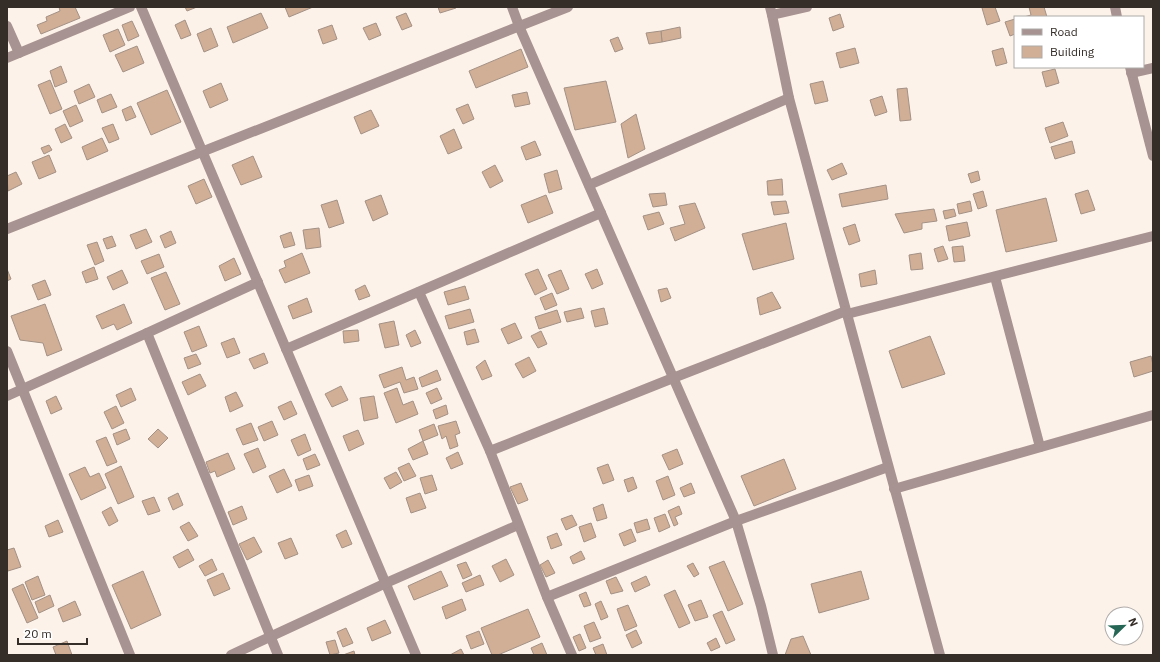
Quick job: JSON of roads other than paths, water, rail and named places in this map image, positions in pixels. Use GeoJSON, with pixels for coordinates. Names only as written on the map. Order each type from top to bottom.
{"type":"FeatureCollection","features":[{"type":"Feature","properties":{"kind":"street"},"geometry":{"type":"LineString","coordinates":[[7,58],[130,7]]}},
{"type":"Feature","properties":{"kind":"street"},"geometry":{"type":"LineString","coordinates":[[141,7],[416,655]]}},
{"type":"Feature","properties":{"kind":"street"},"geometry":{"type":"LineString","coordinates":[[512,7],[736,521],[761,606],[773,655]]}},
{"type":"Feature","properties":{"kind":"street"},"geometry":{"type":"LineString","coordinates":[[7,229],[568,7]]}},
{"type":"Feature","properties":{"kind":"street"},"geometry":{"type":"LineString","coordinates":[[807,7],[771,11],[789,98],[846,313],[940,655]]}},
{"type":"Feature","properties":{"kind":"street"},"geometry":{"type":"LineString","coordinates":[[7,26],[19,53]]}},
{"type":"Feature","properties":{"kind":"street"},"geometry":{"type":"LineString","coordinates":[[1153,68],[1131,70],[1153,156]]}},
{"type":"Feature","properties":{"kind":"street"},"geometry":{"type":"LineString","coordinates":[[589,185],[789,98]]}},
{"type":"Feature","properties":{"kind":"street"},"geometry":{"type":"LineString","coordinates":[[286,349],[601,212]]}},
{"type":"Feature","properties":{"kind":"street"},"geometry":{"type":"LineString","coordinates":[[490,451],[673,378],[846,313],[1153,236]]}},
{"type":"Feature","properties":{"kind":"street"},"geometry":{"type":"LineString","coordinates":[[995,276],[1040,447]]}},
{"type":"Feature","properties":{"kind":"street"},"geometry":{"type":"LineString","coordinates":[[7,396],[258,282]]}},
{"type":"Feature","properties":{"kind":"street"},"geometry":{"type":"LineString","coordinates":[[419,292],[490,451],[518,525],[572,655]]}},
{"type":"Feature","properties":{"kind":"street"},"geometry":{"type":"LineString","coordinates":[[147,333],[278,655]]}},
{"type":"Feature","properties":{"kind":"street"},"geometry":{"type":"LineString","coordinates":[[7,351],[130,655]]}},
{"type":"Feature","properties":{"kind":"street"},"geometry":{"type":"LineString","coordinates":[[894,489],[1153,415]]}},
{"type":"Feature","properties":{"kind":"street"},"geometry":{"type":"LineString","coordinates":[[547,597],[736,521],[888,466]]}},
{"type":"Feature","properties":{"kind":"street"},"geometry":{"type":"LineString","coordinates":[[231,655],[386,582],[518,525]]}}]}
